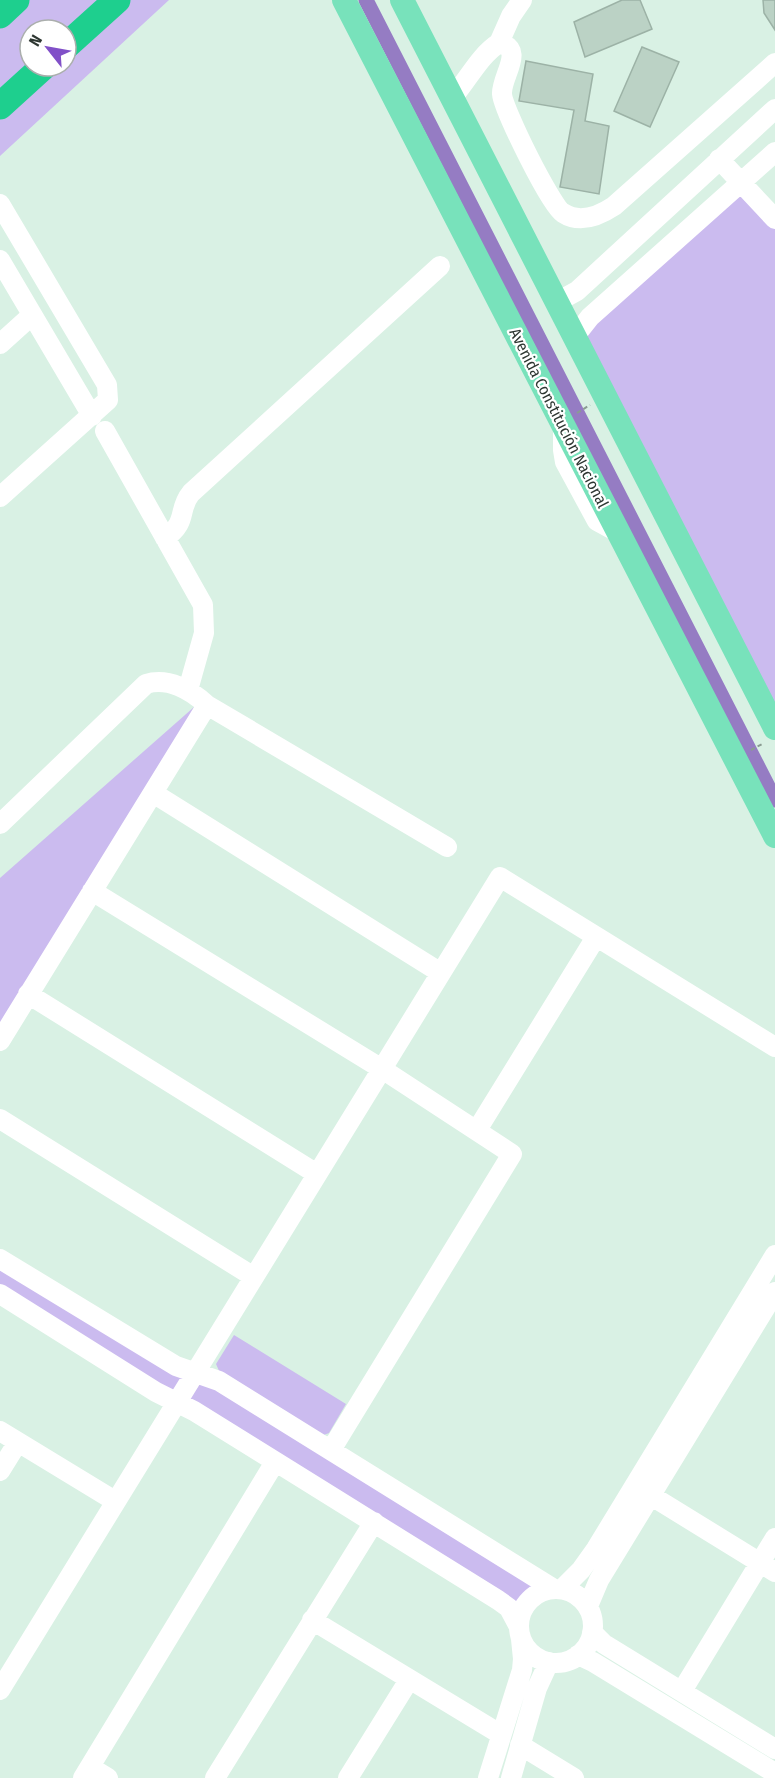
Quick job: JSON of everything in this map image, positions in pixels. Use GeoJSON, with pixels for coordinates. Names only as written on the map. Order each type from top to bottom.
{"type":"FeatureCollection","features":[{"type":"Feature","properties":{"kind":"highway"},"geometry":{"type":"LineString","coordinates":[[0,15],[16,0]]}},
{"type":"Feature","properties":{"kind":"highway"},"geometry":{"type":"LineString","coordinates":[[78,35],[117,0]]}},
{"type":"Feature","properties":{"kind":"highway"},"geometry":{"type":"LineString","coordinates":[[0,106],[31,78]]}},
{"type":"Feature","properties":{"kind":"main road","name":"Avenida Constitución Nacional"},"geometry":{"type":"LineString","coordinates":[[344,0],[775,836]]}},
{"type":"Feature","properties":{"kind":"main road"},"geometry":{"type":"LineString","coordinates":[[402,0],[575,336],[770,736]]}},
{"type":"Feature","properties":{"kind":"street"},"geometry":{"type":"LineString","coordinates":[[452,98],[478,62],[499,43],[511,16],[522,0]]}},
{"type":"Feature","properties":{"kind":"street"},"geometry":{"type":"LineString","coordinates":[[499,43],[506,44],[511,49],[513,58],[502,93],[504,106],[513,126],[556,207],[570,216],[584,218],[593,217],[614,206],[775,63]]}},
{"type":"Feature","properties":{"kind":"street"},"geometry":{"type":"LineString","coordinates":[[557,302],[577,291],[775,109]]}},
{"type":"Feature","properties":{"kind":"street"},"geometry":{"type":"LineString","coordinates":[[575,336],[590,316],[775,152]]}},
{"type":"Feature","properties":{"kind":"street"},"geometry":{"type":"LineString","coordinates":[[719,159],[775,219]]}},
{"type":"Feature","properties":{"kind":"street"},"geometry":{"type":"LineString","coordinates":[[0,204],[107,385],[108,400],[98,423],[0,498]]}},
{"type":"Feature","properties":{"kind":"street"},"geometry":{"type":"LineString","coordinates":[[0,260],[203,604],[204,633],[188,690]]}},
{"type":"Feature","properties":{"kind":"street"},"geometry":{"type":"LineString","coordinates":[[165,538],[175,531],[182,521],[184,504],[191,493],[440,266]]}},
{"type":"Feature","properties":{"kind":"street"},"geometry":{"type":"LineString","coordinates":[[0,344],[31,316]]}},
{"type":"Feature","properties":{"kind":"street"},"geometry":{"type":"LineString","coordinates":[[0,824],[146,684],[157,681],[188,690],[207,705],[447,847]]}},
{"type":"Feature","properties":{"kind":"street"},"geometry":{"type":"LineString","coordinates":[[0,1041],[207,705]]}},
{"type":"Feature","properties":{"kind":"street"},"geometry":{"type":"LineString","coordinates":[[153,793],[441,973]]}},
{"type":"Feature","properties":{"kind":"street"},"geometry":{"type":"LineString","coordinates":[[0,1690],[500,877],[775,1047]]}},
{"type":"Feature","properties":{"kind":"street"},"geometry":{"type":"LineString","coordinates":[[92,891],[382,1069],[512,1154],[331,1450]]}},
{"type":"Feature","properties":{"kind":"street"},"geometry":{"type":"LineString","coordinates":[[477,1130],[596,937]]}},
{"type":"Feature","properties":{"kind":"street"},"geometry":{"type":"LineString","coordinates":[[28,994],[317,1174]]}},
{"type":"Feature","properties":{"kind":"street"},"geometry":{"type":"LineString","coordinates":[[0,1119],[254,1277]]}},
{"type":"Feature","properties":{"kind":"street"},"geometry":{"type":"LineString","coordinates":[[588,1606],[599,1580],[650,1495],[754,1309],[775,1255]]}},
{"type":"Feature","properties":{"kind":"street"},"geometry":{"type":"LineString","coordinates":[[0,1259],[176,1366],[219,1381],[558,1589],[572,1592],[588,1606],[592,1617],[590,1641],[578,1655],[559,1663],[537,1658],[528,1650],[509,1608],[374,1522],[156,1392],[0,1294]]}},
{"type":"Feature","properties":{"kind":"street"},"geometry":{"type":"LineString","coordinates":[[488,1778],[522,1670],[521,1614],[526,1604],[543,1591],[558,1589],[581,1570],[754,1309],[775,1292]]}},
{"type":"Feature","properties":{"kind":"street"},"geometry":{"type":"LineString","coordinates":[[0,1431],[115,1501]]}},
{"type":"Feature","properties":{"kind":"street"},"geometry":{"type":"LineString","coordinates":[[0,1471],[18,1442]]}},
{"type":"Feature","properties":{"kind":"street"},"geometry":{"type":"LineString","coordinates":[[108,1778],[86,1772],[275,1462]]}},
{"type":"Feature","properties":{"kind":"street"},"geometry":{"type":"LineString","coordinates":[[650,1495],[768,1567]]}},
{"type":"Feature","properties":{"kind":"street"},"geometry":{"type":"LineString","coordinates":[[215,1778],[374,1522]]}},
{"type":"Feature","properties":{"kind":"street"},"geometry":{"type":"LineString","coordinates":[[682,1691],[768,1567],[775,1538]]}},
{"type":"Feature","properties":{"kind":"street"},"geometry":{"type":"LineString","coordinates":[[312,1620],[500,1734]]}},
{"type":"Feature","properties":{"kind":"street"},"geometry":{"type":"LineString","coordinates":[[592,1632],[604,1644],[775,1749]]}},
{"type":"Feature","properties":{"kind":"street"},"geometry":{"type":"LineString","coordinates":[[578,1655],[775,1773]]}},
{"type":"Feature","properties":{"kind":"street"},"geometry":{"type":"LineString","coordinates":[[511,1778],[537,1688],[549,1662]]}},
{"type":"Feature","properties":{"kind":"street"},"geometry":{"type":"LineString","coordinates":[[348,1778],[409,1680]]}},
{"type":"Feature","properties":{"kind":"street"},"geometry":{"type":"LineString","coordinates":[[520,1745],[574,1778]]}},
{"type":"Feature","properties":{"kind":"path"},"geometry":{"type":"LineString","coordinates":[[562,424],[605,396]]}},
{"type":"Feature","properties":{"kind":"path"},"geometry":{"type":"LineString","coordinates":[[735,758],[770,736]]}},
{"type":"Feature","properties":{"kind":"shaded area"},"geometry":{"type":"Polygon","coordinates":[[[0,0],[169,0],[0,156],[0,0]]]}},
{"type":"Feature","properties":{"kind":"shaded area"},"geometry":{"type":"Polygon","coordinates":[[[741,182],[775,219],[775,718],[575,336],[741,182]]]}},
{"type":"Feature","properties":{"kind":"shaded area"},"geometry":{"type":"Polygon","coordinates":[[[202,700],[0,1042],[0,878],[202,700]]]}},
{"type":"Feature","properties":{"kind":"shaded area"},"geometry":{"type":"Polygon","coordinates":[[[0,1259],[554,1589],[534,1596],[517,1621],[0,1294],[0,1259]]]}},
{"type":"Feature","properties":{"kind":"shaded area"},"geometry":{"type":"Polygon","coordinates":[[[234,1335],[346,1404],[329,1433],[321,1436],[220,1373],[216,1364],[234,1335]]]}},
{"type":"Feature","properties":{"kind":"building"},"geometry":{"type":"Polygon","coordinates":[[[622,0],[640,0],[652,29],[585,57],[574,22],[622,0]]]}},
{"type":"Feature","properties":{"kind":"building"},"geometry":{"type":"Polygon","coordinates":[[[763,0],[775,0],[775,30],[764,13],[763,0]]]}},
{"type":"Feature","properties":{"kind":"building"},"geometry":{"type":"Polygon","coordinates":[[[642,47],[679,62],[650,127],[614,111],[642,47]]]}},
{"type":"Feature","properties":{"kind":"building"},"geometry":{"type":"Polygon","coordinates":[[[526,61],[593,74],[585,121],[609,126],[599,194],[560,187],[574,110],[519,101],[526,61]]]}},
{"type":"Feature","properties":{"kind":"waterway"},"geometry":{"type":"LineString","coordinates":[[366,0],[775,800]]}}]}
